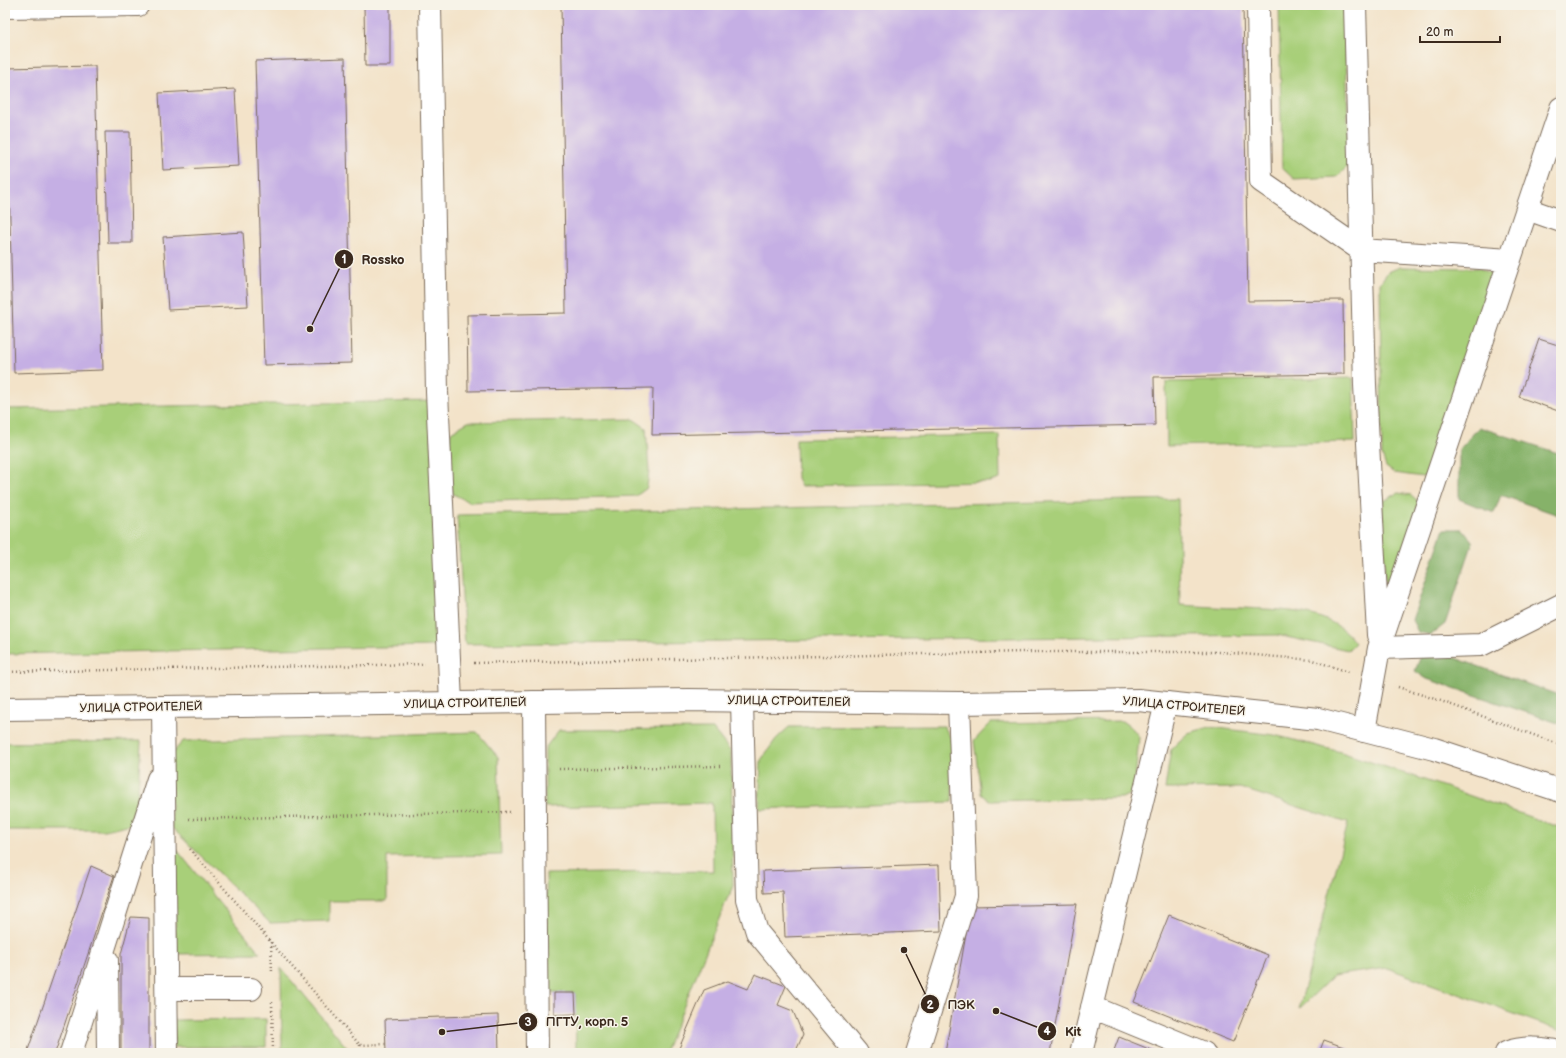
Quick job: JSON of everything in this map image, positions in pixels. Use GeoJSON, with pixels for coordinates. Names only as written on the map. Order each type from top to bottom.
{"type":"FeatureCollection","features":[{"type":"Feature","properties":{"kind":"main road"},"geometry":{"type":"LineString","coordinates":[[5,7],[138,5]]}},
{"type":"Feature","properties":{"kind":"main road"},"geometry":{"type":"LineString","coordinates":[[430,5],[437,392],[451,703]]}},
{"type":"Feature","properties":{"kind":"main road"},"geometry":{"type":"LineString","coordinates":[[1258,5],[1261,181],[1361,250],[1510,260]]}},
{"type":"Feature","properties":{"kind":"main road"},"geometry":{"type":"LineString","coordinates":[[1355,5],[1365,384],[1379,648]]}},
{"type":"Feature","properties":{"kind":"main road"},"geometry":{"type":"LineString","coordinates":[[1364,731],[1379,648],[1561,108]]}},
{"type":"Feature","properties":{"kind":"main road"},"geometry":{"type":"LineString","coordinates":[[1527,209],[1561,221]]}},
{"type":"Feature","properties":{"kind":"main road"},"geometry":{"type":"LineString","coordinates":[[1379,648],[1481,645],[1561,605]]}},
{"type":"Feature","properties":{"kind":"main road"},"geometry":{"type":"LineString","coordinates":[[742,700],[747,899],[757,932],[857,1053]]}},
{"type":"Feature","properties":{"kind":"main road","name":"УЛИЦА СТРОИТЕЛЕЙ"},"geometry":{"type":"LineString","coordinates":[[5,709],[742,700],[959,703],[1138,700],[1318,719],[1434,749],[1561,791]]}},
{"type":"Feature","properties":{"kind":"main road"},"geometry":{"type":"LineString","coordinates":[[534,702],[537,1053]]}},
{"type":"Feature","properties":{"kind":"main road"},"geometry":{"type":"LineString","coordinates":[[917,1053],[966,896],[959,703]]}},
{"type":"Feature","properties":{"kind":"main road"},"geometry":{"type":"LineString","coordinates":[[1081,1053],[1166,703]]}},
{"type":"Feature","properties":{"kind":"main road"},"geometry":{"type":"LineString","coordinates":[[163,707],[167,1053]]}},
{"type":"Feature","properties":{"kind":"main road"},"geometry":{"type":"LineString","coordinates":[[71,1053],[164,760]]}},
{"type":"Feature","properties":{"kind":"main road"},"geometry":{"type":"LineString","coordinates":[[106,942],[108,1053]]}},
{"type":"Feature","properties":{"kind":"main road"},"geometry":{"type":"LineString","coordinates":[[167,989],[251,989]]}},
{"type":"Feature","properties":{"kind":"main road"},"geometry":{"type":"LineString","coordinates":[[1092,1007],[1204,1053]]}},
{"type":"Feature","properties":{"kind":"main road"},"geometry":{"type":"LineString","coordinates":[[1506,1053],[1517,1049],[1542,1048],[1561,1052]]}},
{"type":"Feature","properties":{"kind":"path"},"geometry":{"type":"LineString","coordinates":[[5,672],[1025,652],[1220,652],[1312,660],[1441,701],[1561,745]]}},
{"type":"Feature","properties":{"kind":"path"},"geometry":{"type":"LineString","coordinates":[[534,770],[743,766]]}},
{"type":"Feature","properties":{"kind":"path"},"geometry":{"type":"LineString","coordinates":[[165,820],[535,812]]}},
{"type":"Feature","properties":{"kind":"path"},"geometry":{"type":"LineString","coordinates":[[165,820],[360,1045],[360,1053]]}},
{"type":"Feature","properties":{"kind":"path"},"geometry":{"type":"LineString","coordinates":[[360,1045],[386,1044]]}},
{"type":"Feature","properties":{"kind":"path"},"geometry":{"type":"LineString","coordinates":[[167,1053],[280,1053]]}},
{"type":"Feature","properties":{"kind":"green space"},"geometry":{"type":"Polygon","coordinates":[[[1279,5],[1345,5],[1349,165],[1337,177],[1294,179],[1282,168],[1279,5]]]}},
{"type":"Feature","properties":{"kind":"green space"},"geometry":{"type":"Polygon","coordinates":[[[1400,267],[1479,268],[1494,275],[1435,470],[1423,477],[1394,473],[1386,467],[1382,455],[1380,283],[1388,272],[1400,267]]]}},
{"type":"Feature","properties":{"kind":"green space"},"geometry":{"type":"Polygon","coordinates":[[[1353,378],[1355,442],[1167,446],[1166,382],[1353,378]]]}},
{"type":"Feature","properties":{"kind":"green space"},"geometry":{"type":"Polygon","coordinates":[[[431,401],[436,646],[5,654],[5,409],[431,401]]]}},
{"type":"Feature","properties":{"kind":"green space"},"geometry":{"type":"Polygon","coordinates":[[[633,419],[646,428],[649,471],[647,488],[636,496],[469,502],[453,494],[447,450],[451,432],[468,422],[633,419]]]}},
{"type":"Feature","properties":{"kind":"green space"},"geometry":{"type":"Polygon","coordinates":[[[1479,427],[1561,454],[1561,516],[1501,495],[1494,513],[1459,499],[1459,450],[1479,427]]]}},
{"type":"Feature","properties":{"kind":"green space"},"geometry":{"type":"Polygon","coordinates":[[[999,435],[1000,479],[990,482],[801,486],[797,478],[796,439],[999,435]]]}},
{"type":"Feature","properties":{"kind":"green space"},"geometry":{"type":"Polygon","coordinates":[[[1398,493],[1411,495],[1419,502],[1391,587],[1385,582],[1382,502],[1398,493]]]}},
{"type":"Feature","properties":{"kind":"green space"},"geometry":{"type":"Polygon","coordinates":[[[1178,499],[1180,605],[1272,609],[1304,613],[1333,623],[1345,632],[1355,643],[1348,650],[1277,635],[465,644],[457,515],[1178,499]]]}},
{"type":"Feature","properties":{"kind":"green space"},"geometry":{"type":"Polygon","coordinates":[[[1444,529],[1462,529],[1473,542],[1445,624],[1431,635],[1418,632],[1412,620],[1444,529]]]}},
{"type":"Feature","properties":{"kind":"green space"},"geometry":{"type":"Polygon","coordinates":[[[1444,654],[1561,696],[1561,724],[1427,679],[1415,671],[1421,656],[1444,654]]]}},
{"type":"Feature","properties":{"kind":"green space"},"geometry":{"type":"Polygon","coordinates":[[[1122,721],[1133,729],[1139,737],[1134,792],[1122,798],[989,801],[981,794],[974,741],[991,723],[1122,721]]]}},
{"type":"Feature","properties":{"kind":"green space"},"geometry":{"type":"Polygon","coordinates":[[[944,726],[953,742],[952,802],[759,809],[761,760],[776,739],[789,727],[944,726]]]}},
{"type":"Feature","properties":{"kind":"green space"},"geometry":{"type":"Polygon","coordinates":[[[1210,727],[1274,735],[1341,752],[1561,828],[1561,1031],[1387,968],[1333,976],[1299,1009],[1348,823],[1240,788],[1165,789],[1171,749],[1188,733],[1210,727]]]}},
{"type":"Feature","properties":{"kind":"green space"},"geometry":{"type":"Polygon","coordinates":[[[713,729],[731,752],[733,889],[727,899],[665,1053],[576,1053],[575,993],[548,992],[546,874],[713,871],[712,803],[545,807],[545,748],[559,730],[713,729]]]}},
{"type":"Feature","properties":{"kind":"green space"},"geometry":{"type":"Polygon","coordinates":[[[477,732],[498,757],[501,855],[387,857],[387,901],[329,901],[329,921],[270,923],[172,828],[169,757],[183,741],[477,732]]]}},
{"type":"Feature","properties":{"kind":"green space"},"geometry":{"type":"Polygon","coordinates":[[[141,741],[136,823],[104,830],[5,830],[5,743],[141,741]]]}},
{"type":"Feature","properties":{"kind":"green space"},"geometry":{"type":"Polygon","coordinates":[[[173,845],[260,953],[176,954],[173,845]]]}},
{"type":"Feature","properties":{"kind":"green space"},"geometry":{"type":"Polygon","coordinates":[[[281,968],[348,1049],[282,1049],[281,968]]]}},
{"type":"Feature","properties":{"kind":"green space"},"geometry":{"type":"Polygon","coordinates":[[[266,1019],[266,1047],[174,1047],[174,1020],[266,1019]]]}},
{"type":"Feature","properties":{"kind":"building"},"geometry":{"type":"Polygon","coordinates":[[[364,5],[390,5],[390,66],[365,66],[364,5]]]}},
{"type":"Feature","properties":{"kind":"building"},"geometry":{"type":"Polygon","coordinates":[[[561,5],[1243,5],[1248,301],[1343,300],[1344,374],[1154,377],[1155,425],[652,435],[653,388],[468,391],[467,315],[566,313],[561,5]]]}},
{"type":"Feature","properties":{"kind":"building"},"geometry":{"type":"Polygon","coordinates":[[[345,58],[352,363],[264,365],[255,61],[345,58]]]}},
{"type":"Feature","properties":{"kind":"building"},"geometry":{"type":"Polygon","coordinates":[[[95,66],[103,370],[14,373],[6,68],[95,66]]]}},
{"type":"Feature","properties":{"kind":"building"},"geometry":{"type":"Polygon","coordinates":[[[235,89],[239,166],[163,170],[159,93],[235,89]]]}},
{"type":"Feature","properties":{"kind":"building"},"geometry":{"type":"Polygon","coordinates":[[[105,132],[130,132],[132,243],[108,243],[105,132]]]}},
{"type":"Feature","properties":{"kind":"building"},"geometry":{"type":"Polygon","coordinates":[[[243,232],[248,306],[168,310],[163,237],[243,232]]]}},
{"type":"Feature","properties":{"kind":"building"},"geometry":{"type":"Polygon","coordinates":[[[1539,339],[1561,346],[1561,412],[1519,397],[1539,339]]]}},
{"type":"Feature","properties":{"kind":"building"},"geometry":{"type":"Polygon","coordinates":[[[939,865],[941,931],[785,937],[783,892],[764,893],[763,871],[939,865]]]}},
{"type":"Feature","properties":{"kind":"building"},"geometry":{"type":"Polygon","coordinates":[[[91,866],[114,876],[55,1053],[27,1053],[91,866]]]}},
{"type":"Feature","properties":{"kind":"building"},"geometry":{"type":"Polygon","coordinates":[[[1077,904],[1050,1053],[945,1053],[971,906],[1077,904]]]}},
{"type":"Feature","properties":{"kind":"building"},"geometry":{"type":"Polygon","coordinates":[[[1169,915],[1268,955],[1233,1042],[1134,1002],[1169,915]]]}},
{"type":"Feature","properties":{"kind":"building"},"geometry":{"type":"Polygon","coordinates":[[[131,917],[149,918],[149,1053],[121,1053],[121,954],[131,917]]]}},
{"type":"Feature","properties":{"kind":"building"},"geometry":{"type":"Polygon","coordinates":[[[755,974],[786,986],[778,1005],[793,1011],[803,1035],[795,1053],[677,1053],[704,990],[728,981],[748,989],[755,974]]]}},
{"type":"Feature","properties":{"kind":"building"},"geometry":{"type":"Polygon","coordinates":[[[554,993],[575,993],[576,1014],[554,1015],[554,993]]]}},
{"type":"Feature","properties":{"kind":"building"},"geometry":{"type":"Polygon","coordinates":[[[498,1015],[499,1053],[386,1053],[385,1019],[498,1015]]]}},
{"type":"Feature","properties":{"kind":"building"},"geometry":{"type":"Polygon","coordinates":[[[1119,1037],[1159,1053],[1113,1053],[1119,1037]]]}},
{"type":"Feature","properties":{"kind":"building"},"geometry":{"type":"Polygon","coordinates":[[[1324,1040],[1352,1050],[1351,1053],[1319,1053],[1324,1040]]]}},
{"type":"Feature","properties":{"kind":"place","name":"Rossko"},"geometry":{"type":"Point","coordinates":[310,329]}},
{"type":"Feature","properties":{"kind":"place","name":"ПЭК"},"geometry":{"type":"Point","coordinates":[904,950]}},
{"type":"Feature","properties":{"kind":"place","name":"Kit"},"geometry":{"type":"Point","coordinates":[996,1011]}},
{"type":"Feature","properties":{"kind":"place","name":"ПГТУ, корп. 5"},"geometry":{"type":"Point","coordinates":[442,1032]}}]}
